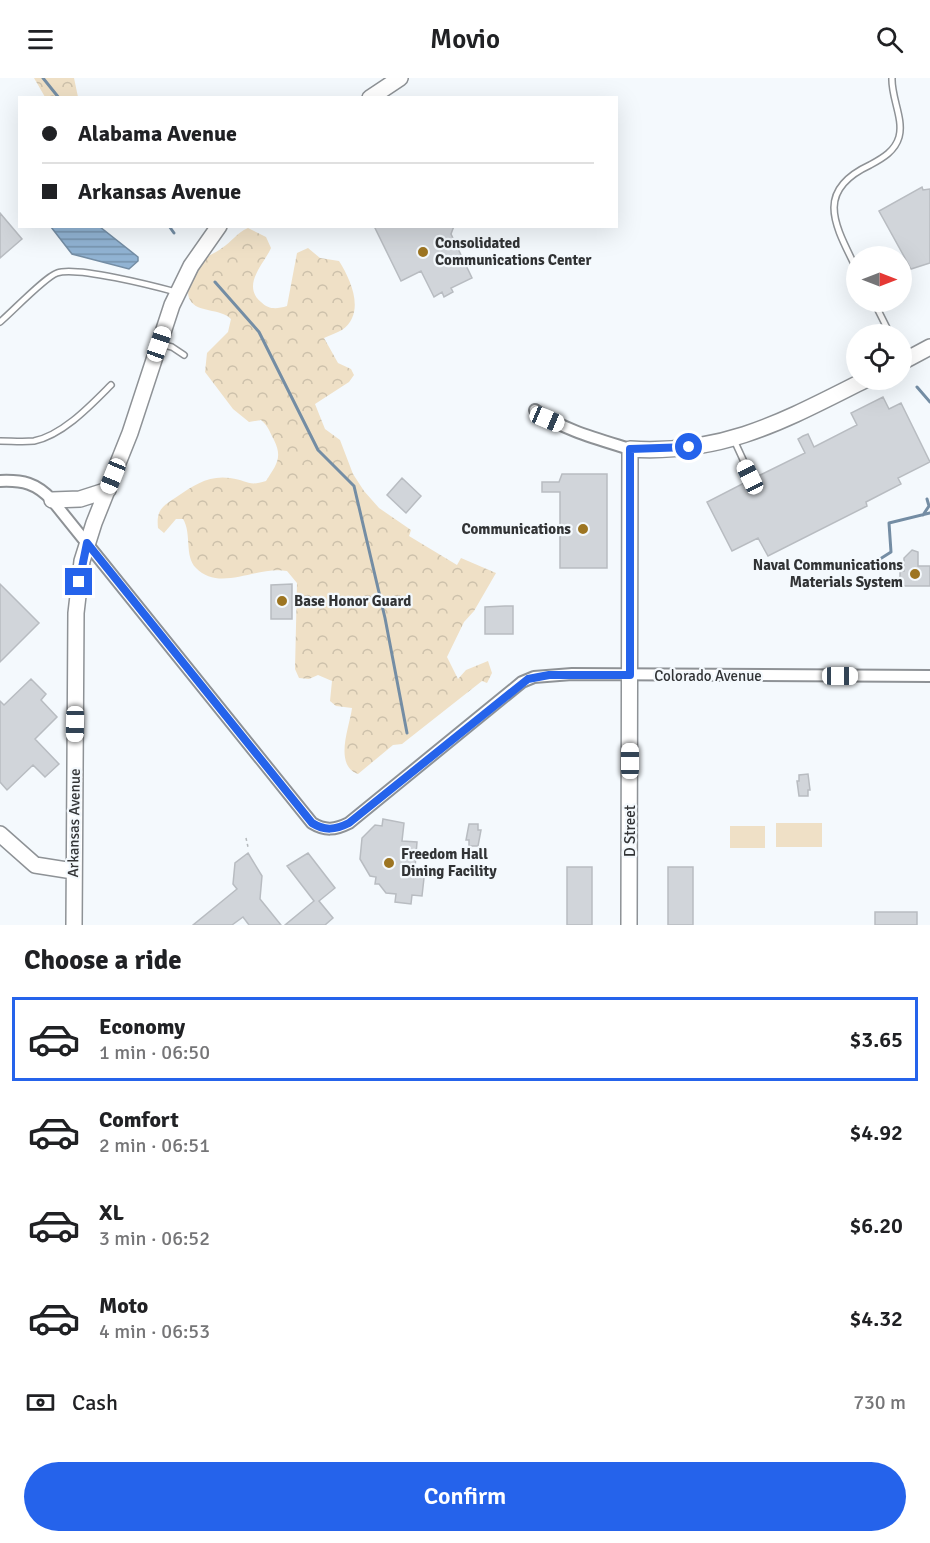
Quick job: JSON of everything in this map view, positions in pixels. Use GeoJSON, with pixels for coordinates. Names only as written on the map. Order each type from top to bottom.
{"type":"FeatureCollection","features":[{"type":"Feature","properties":{"kind":"street"},"geometry":{"type":"LineString","coordinates":[[373,96],[400,78]]}},
{"type":"Feature","properties":{"kind":"street","name":"Arkansas Avenue"},"geometry":{"type":"LineString","coordinates":[[74,925],[76,613],[87,543],[130,433],[178,293],[195,259],[218,228]]}},
{"type":"Feature","properties":{"kind":"street"},"geometry":{"type":"LineString","coordinates":[[912,355],[930,347]]}},
{"type":"Feature","properties":{"kind":"street"},"geometry":{"type":"LineString","coordinates":[[536,410],[547,419],[591,437],[630,449],[702,446],[734,440],[769,427],[846,389]]}},
{"type":"Feature","properties":{"kind":"street","name":"D Street"},"geometry":{"type":"LineString","coordinates":[[630,449],[630,925]]}},
{"type":"Feature","properties":{"kind":"street","name":"Colorado Avenue"},"geometry":{"type":"LineString","coordinates":[[0,481],[26,482],[38,486],[52,500],[297,803],[316,825],[326,829],[338,828],[349,823],[528,679],[549,675],[930,676]]}},
{"type":"Feature","properties":{"kind":"street"},"geometry":{"type":"LineString","coordinates":[[52,500],[80,499],[108,490]]}},
{"type":"Feature","properties":{"kind":"street"},"geometry":{"type":"LineString","coordinates":[[0,834],[35,865],[73,871]]}},
{"type":"Feature","properties":{"kind":"lane"},"geometry":{"type":"LineString","coordinates":[[846,247],[834,221],[835,198],[848,177],[884,157],[897,141],[899,120],[892,96],[892,78]]}},
{"type":"Feature","properties":{"kind":"lane"},"geometry":{"type":"LineString","coordinates":[[0,322],[56,273],[75,272],[148,283],[178,293]]}},
{"type":"Feature","properties":{"kind":"lane"},"geometry":{"type":"LineString","coordinates":[[159,344],[171,347],[184,355]]}},
{"type":"Feature","properties":{"kind":"lane"},"geometry":{"type":"LineString","coordinates":[[0,441],[34,441],[54,433],[92,405],[111,385]]}},
{"type":"Feature","properties":{"kind":"lane"},"geometry":{"type":"LineString","coordinates":[[734,440],[750,477]]}},
{"type":"Feature","properties":{"kind":"path"},"geometry":{"type":"LineString","coordinates":[[246,838],[248,847]]}},
{"type":"Feature","properties":{"kind":"green space"},"geometry":{"type":"Polygon","coordinates":[[[34,78],[74,78],[78,96],[44,96],[34,78]]]}},
{"type":"Feature","properties":{"kind":"green space"},"geometry":{"type":"Polygon","coordinates":[[[248,228],[266,237],[271,248],[259,268],[253,289],[261,302],[270,308],[287,306],[297,253],[308,248],[320,258],[339,261],[348,277],[354,296],[353,315],[342,330],[324,338],[338,363],[351,369],[354,375],[349,382],[315,404],[325,429],[340,440],[353,474],[364,491],[379,508],[411,530],[409,536],[457,565],[461,558],[496,573],[474,611],[464,622],[447,657],[458,679],[466,670],[488,661],[492,673],[487,683],[482,681],[402,744],[393,745],[358,774],[350,769],[345,754],[346,734],[352,708],[336,706],[330,701],[332,681],[318,675],[309,679],[299,678],[295,669],[297,583],[287,571],[276,570],[228,578],[206,575],[192,563],[183,519],[176,519],[164,533],[158,528],[159,512],[168,503],[196,485],[209,479],[222,477],[260,483],[266,481],[277,461],[277,446],[266,425],[261,420],[249,422],[233,409],[205,372],[207,353],[228,332],[231,319],[221,313],[198,307],[193,304],[188,295],[192,278],[202,261],[248,228]]]}},
{"type":"Feature","properties":{"kind":"green space"},"geometry":{"type":"Polygon","coordinates":[[[776,823],[822,823],[822,847],[776,847],[776,823]]]}},
{"type":"Feature","properties":{"kind":"green space"},"geometry":{"type":"Polygon","coordinates":[[[730,826],[765,826],[765,848],[730,848],[730,826]]]}},
{"type":"Feature","properties":{"kind":"water"},"geometry":{"type":"Polygon","coordinates":[[[52,228],[101,228],[138,257],[138,261],[129,269],[72,254],[52,228]]]}},
{"type":"Feature","properties":{"kind":"building"},"geometry":{"type":"Polygon","coordinates":[[[922,187],[923,190],[930,189],[930,263],[912,269],[912,246],[898,246],[879,211],[922,187]]]}},
{"type":"Feature","properties":{"kind":"building"},"geometry":{"type":"Polygon","coordinates":[[[0,213],[22,239],[0,258],[0,213]]]}},
{"type":"Feature","properties":{"kind":"building","name":"Consolidated Communications Center"},"geometry":{"type":"Polygon","coordinates":[[[375,228],[453,228],[451,234],[472,278],[451,288],[453,292],[444,297],[442,292],[434,297],[421,271],[401,281],[375,228]]]}},
{"type":"Feature","properties":{"kind":"building"},"geometry":{"type":"Polygon","coordinates":[[[883,397],[889,409],[901,403],[930,462],[898,478],[901,484],[866,502],[867,506],[768,556],[758,538],[732,551],[707,502],[748,481],[754,481],[756,477],[805,453],[798,439],[803,436],[808,434],[814,447],[857,425],[851,413],[883,397]]]}},
{"type":"Feature","properties":{"kind":"building","name":"Communications"},"geometry":{"type":"Polygon","coordinates":[[[562,474],[607,474],[607,568],[560,568],[560,492],[542,492],[542,482],[559,482],[562,474]]]}},
{"type":"Feature","properties":{"kind":"building"},"geometry":{"type":"Polygon","coordinates":[[[402,478],[421,496],[406,513],[387,495],[402,478]]]}},
{"type":"Feature","properties":{"kind":"building","name":"Naval Communications Materials System"},"geometry":{"type":"Polygon","coordinates":[[[912,550],[918,552],[918,566],[930,566],[930,586],[893,586],[900,577],[900,571],[904,571],[904,558],[912,550]]]}},
{"type":"Feature","properties":{"kind":"building"},"geometry":{"type":"Polygon","coordinates":[[[0,584],[39,623],[0,662],[0,584]]]}},
{"type":"Feature","properties":{"kind":"building","name":"Base Honor Guard"},"geometry":{"type":"Polygon","coordinates":[[[292,584],[292,619],[271,619],[271,585],[292,584]]]}},
{"type":"Feature","properties":{"kind":"building"},"geometry":{"type":"Polygon","coordinates":[[[513,606],[513,634],[485,634],[485,607],[513,606]]]}},
{"type":"Feature","properties":{"kind":"building"},"geometry":{"type":"Polygon","coordinates":[[[31,679],[46,694],[41,700],[57,717],[35,739],[59,764],[45,777],[33,765],[7,790],[0,782],[0,701],[4,705],[31,679]]]}},
{"type":"Feature","properties":{"kind":"building"},"geometry":{"type":"Polygon","coordinates":[[[808,774],[810,790],[808,790],[808,796],[799,796],[797,781],[799,781],[799,775],[808,774]]]}},
{"type":"Feature","properties":{"kind":"building","name":"Freedom Hall Dining Facility"},"geometry":{"type":"Polygon","coordinates":[[[383,819],[404,823],[402,841],[417,842],[415,868],[425,869],[422,896],[412,895],[411,904],[395,902],[396,894],[386,893],[379,884],[375,884],[376,877],[370,876],[360,859],[362,838],[375,825],[382,826],[383,819]]]}},
{"type":"Feature","properties":{"kind":"building"},"geometry":{"type":"Polygon","coordinates":[[[469,824],[478,824],[478,830],[481,830],[478,846],[469,846],[469,840],[466,840],[469,824]]]}},
{"type":"Feature","properties":{"kind":"building"},"geometry":{"type":"Polygon","coordinates":[[[248,853],[262,876],[260,899],[281,925],[249,925],[243,917],[232,925],[193,925],[237,889],[233,884],[235,863],[248,853]]]}},
{"type":"Feature","properties":{"kind":"building"},"geometry":{"type":"Polygon","coordinates":[[[308,853],[335,888],[319,901],[333,918],[325,925],[285,925],[314,901],[287,866],[308,853]]]}},
{"type":"Feature","properties":{"kind":"building"},"geometry":{"type":"Polygon","coordinates":[[[567,867],[592,867],[592,925],[567,925],[567,867]]]}},
{"type":"Feature","properties":{"kind":"building"},"geometry":{"type":"Polygon","coordinates":[[[668,867],[693,867],[693,925],[668,925],[668,867]]]}},
{"type":"Feature","properties":{"kind":"building"},"geometry":{"type":"Polygon","coordinates":[[[875,912],[917,912],[917,925],[875,925],[875,912]]]}},
{"type":"Feature","properties":{"kind":"waterway"},"geometry":{"type":"LineString","coordinates":[[43,78],[57,96]]}},
{"type":"Feature","properties":{"kind":"waterway"},"geometry":{"type":"LineString","coordinates":[[170,228],[174,233]]}},
{"type":"Feature","properties":{"kind":"waterway"},"geometry":{"type":"LineString","coordinates":[[215,282],[259,332],[318,450],[354,486],[385,618],[407,733]]}},
{"type":"Feature","properties":{"kind":"waterway"},"geometry":{"type":"LineString","coordinates":[[917,387],[930,402]]}},
{"type":"Feature","properties":{"kind":"waterway"},"geometry":{"type":"LineString","coordinates":[[923,515],[929,506],[927,499]]}},
{"type":"Feature","properties":{"kind":"waterway"},"geometry":{"type":"LineString","coordinates":[[880,559],[891,552],[889,523],[930,513]]}},
{"type":"Feature","properties":{"kind":"place","name":"Consolidated Communications Center"},"geometry":{"type":"Point","coordinates":[423,252]}},
{"type":"Feature","properties":{"kind":"place","name":"Communications"},"geometry":{"type":"Point","coordinates":[583,529]}},
{"type":"Feature","properties":{"kind":"place","name":"Naval Communications Materials System"},"geometry":{"type":"Point","coordinates":[915,574]}},
{"type":"Feature","properties":{"kind":"place","name":"Base Honor Guard"},"geometry":{"type":"Point","coordinates":[282,601]}},
{"type":"Feature","properties":{"kind":"place","name":"Freedom Hall Dining Facility"},"geometry":{"type":"Point","coordinates":[389,863]}},
{"type":"Feature","properties":{"kind":"route"},"geometry":{"type":"LineString","coordinates":[[79,582],[87,543],[312,823],[331,830],[349,823],[522,682],[534,677],[549,675],[630,675],[630,449],[689,447]]}}]}
